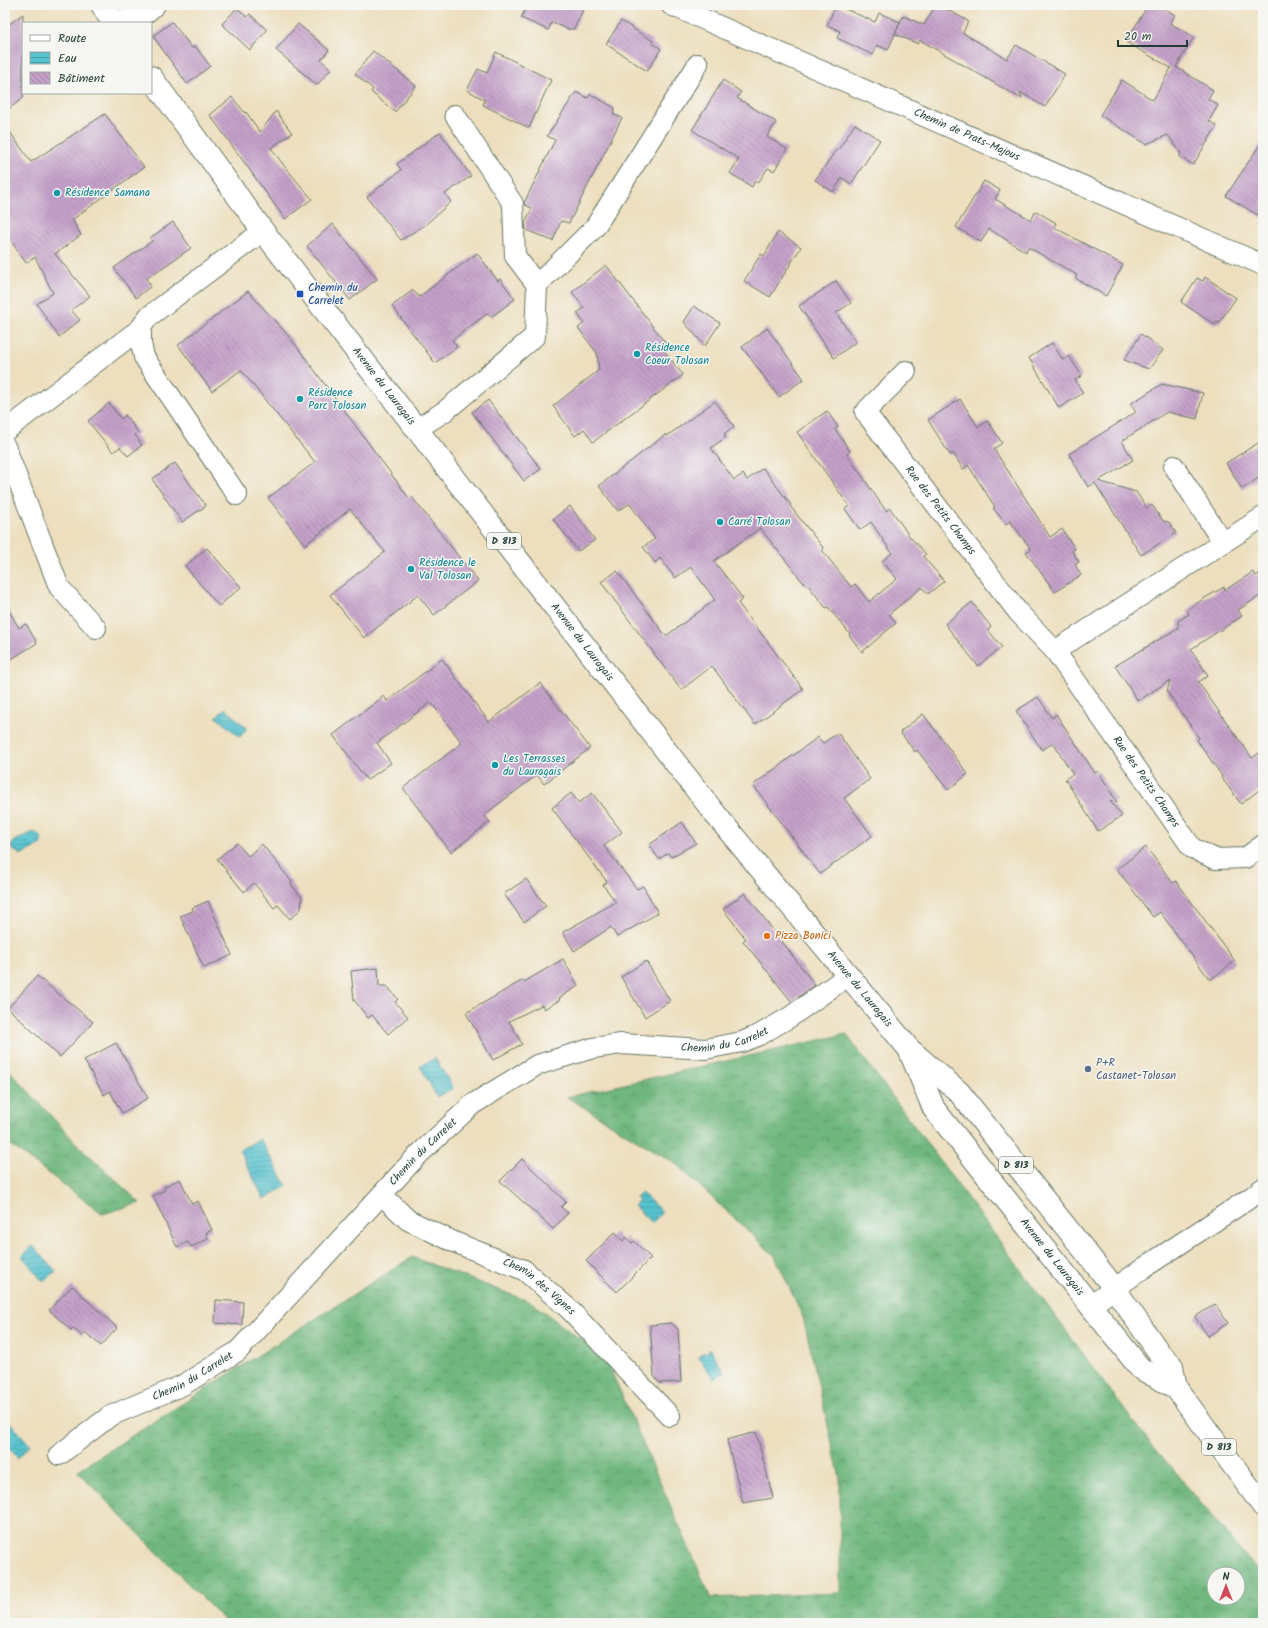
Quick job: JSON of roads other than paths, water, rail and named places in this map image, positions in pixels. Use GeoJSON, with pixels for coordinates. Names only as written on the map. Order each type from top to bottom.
{"type":"FeatureCollection","features":[{"type":"Feature","properties":{"kind":"main road","name":"Avenue du Lauragais"},"geometry":{"type":"LineString","coordinates":[[152,78],[263,230],[716,815],[909,1049],[959,1092],[1115,1289],[1160,1354],[1172,1366],[1176,1388]]}},
{"type":"Feature","properties":{"kind":"main road","name":"Avenue du Lauragais"},"geometry":{"type":"LineString","coordinates":[[909,1049],[934,1109],[1140,1368],[1176,1388],[1263,1506]]}},
{"type":"Feature","properties":{"kind":"street"},"geometry":{"type":"LineString","coordinates":[[109,16],[128,21],[138,18],[155,5]]}},
{"type":"Feature","properties":{"kind":"street","name":"Chemin de Prats-Majous"},"geometry":{"type":"LineString","coordinates":[[671,5],[1263,265]]}},
{"type":"Feature","properties":{"kind":"street"},"geometry":{"type":"LineString","coordinates":[[536,285],[595,228],[698,64]]}},
{"type":"Feature","properties":{"kind":"street"},"geometry":{"type":"LineString","coordinates":[[417,429],[445,411],[535,336],[536,285],[515,256],[514,204],[455,115]]}},
{"type":"Feature","properties":{"kind":"street"},"geometry":{"type":"LineString","coordinates":[[5,431],[141,328],[148,317],[263,230]]}},
{"type":"Feature","properties":{"kind":"street"},"geometry":{"type":"LineString","coordinates":[[141,328],[141,343],[144,357],[237,495]]}},
{"type":"Feature","properties":{"kind":"street","name":"Rue des Petits Champs"},"geometry":{"type":"LineString","coordinates":[[906,371],[865,412],[1018,612],[1055,651],[1192,848],[1215,860],[1245,858],[1263,845]]}},
{"type":"Feature","properties":{"kind":"street"},"geometry":{"type":"LineString","coordinates":[[5,446],[59,587],[96,628]]}},
{"type":"Feature","properties":{"kind":"street"},"geometry":{"type":"LineString","coordinates":[[1174,466],[1223,544]]}},
{"type":"Feature","properties":{"kind":"street"},"geometry":{"type":"LineString","coordinates":[[1055,651],[1263,517]]}},
{"type":"Feature","properties":{"kind":"street","name":"Chemin du Carrelet"},"geometry":{"type":"LineString","coordinates":[[59,1455],[110,1416],[184,1385],[238,1351],[416,1157],[473,1104],[537,1065],[593,1048],[621,1044],[705,1049],[742,1042],[759,1035],[790,1017],[849,975]]}},
{"type":"Feature","properties":{"kind":"street"},"geometry":{"type":"LineString","coordinates":[[1090,1306],[1263,1188]]}},
{"type":"Feature","properties":{"kind":"street","name":"Chemin des Vignes"},"geometry":{"type":"LineString","coordinates":[[382,1195],[408,1220],[454,1242],[524,1270],[569,1309],[670,1416]]}},
{"type":"Feature","properties":{"kind":"water"},"geometry":{"type":"Polygon","coordinates":[[[225,708],[247,728],[240,737],[216,717],[225,708]]]}},
{"type":"Feature","properties":{"kind":"water"},"geometry":{"type":"Polygon","coordinates":[[[33,832],[38,834],[42,839],[40,845],[20,855],[18,852],[13,851],[11,846],[13,842],[33,832]]]}},
{"type":"Feature","properties":{"kind":"water"},"geometry":{"type":"Polygon","coordinates":[[[435,1058],[453,1088],[437,1097],[420,1066],[435,1058]]]}},
{"type":"Feature","properties":{"kind":"water"},"geometry":{"type":"Polygon","coordinates":[[[260,1139],[287,1186],[264,1199],[239,1150],[260,1139]]]}},
{"type":"Feature","properties":{"kind":"water"},"geometry":{"type":"Polygon","coordinates":[[[642,1193],[662,1212],[652,1223],[634,1206],[639,1200],[636,1198],[642,1193]]]}},
{"type":"Feature","properties":{"kind":"water"},"geometry":{"type":"Polygon","coordinates":[[[33,1246],[56,1271],[43,1282],[22,1256],[33,1246]]]}},
{"type":"Feature","properties":{"kind":"water"},"geometry":{"type":"Polygon","coordinates":[[[710,1349],[724,1372],[714,1379],[699,1358],[702,1353],[706,1353],[710,1349]]]}},
{"type":"Feature","properties":{"kind":"water"},"geometry":{"type":"Polygon","coordinates":[[[7,1419],[30,1445],[18,1458],[5,1443],[5,1421],[7,1419]]]}},
{"type":"Feature","properties":{"kind":"place","name":"Résidence Samana"},"geometry":{"type":"Point","coordinates":[57,193]}},
{"type":"Feature","properties":{"kind":"place","name":"Chemin du Carrelet"},"geometry":{"type":"Point","coordinates":[300,294]}},
{"type":"Feature","properties":{"kind":"place","name":"Résidence Coeur Tolosan"},"geometry":{"type":"Point","coordinates":[637,354]}},
{"type":"Feature","properties":{"kind":"place","name":"Résidence Parc Tolosan"},"geometry":{"type":"Point","coordinates":[300,399]}},
{"type":"Feature","properties":{"kind":"place","name":"Carré Tolosan"},"geometry":{"type":"Point","coordinates":[720,522]}},
{"type":"Feature","properties":{"kind":"place","name":"Résidence le Val Tolosan"},"geometry":{"type":"Point","coordinates":[411,569]}},
{"type":"Feature","properties":{"kind":"place","name":"Les Terrasses du Lauragais"},"geometry":{"type":"Point","coordinates":[495,765]}},
{"type":"Feature","properties":{"kind":"place","name":"Pizza Bonici"},"geometry":{"type":"Point","coordinates":[767,936]}},
{"type":"Feature","properties":{"kind":"place","name":"P+R Castanet-Tolosan"},"geometry":{"type":"Point","coordinates":[1088,1069]}}]}
